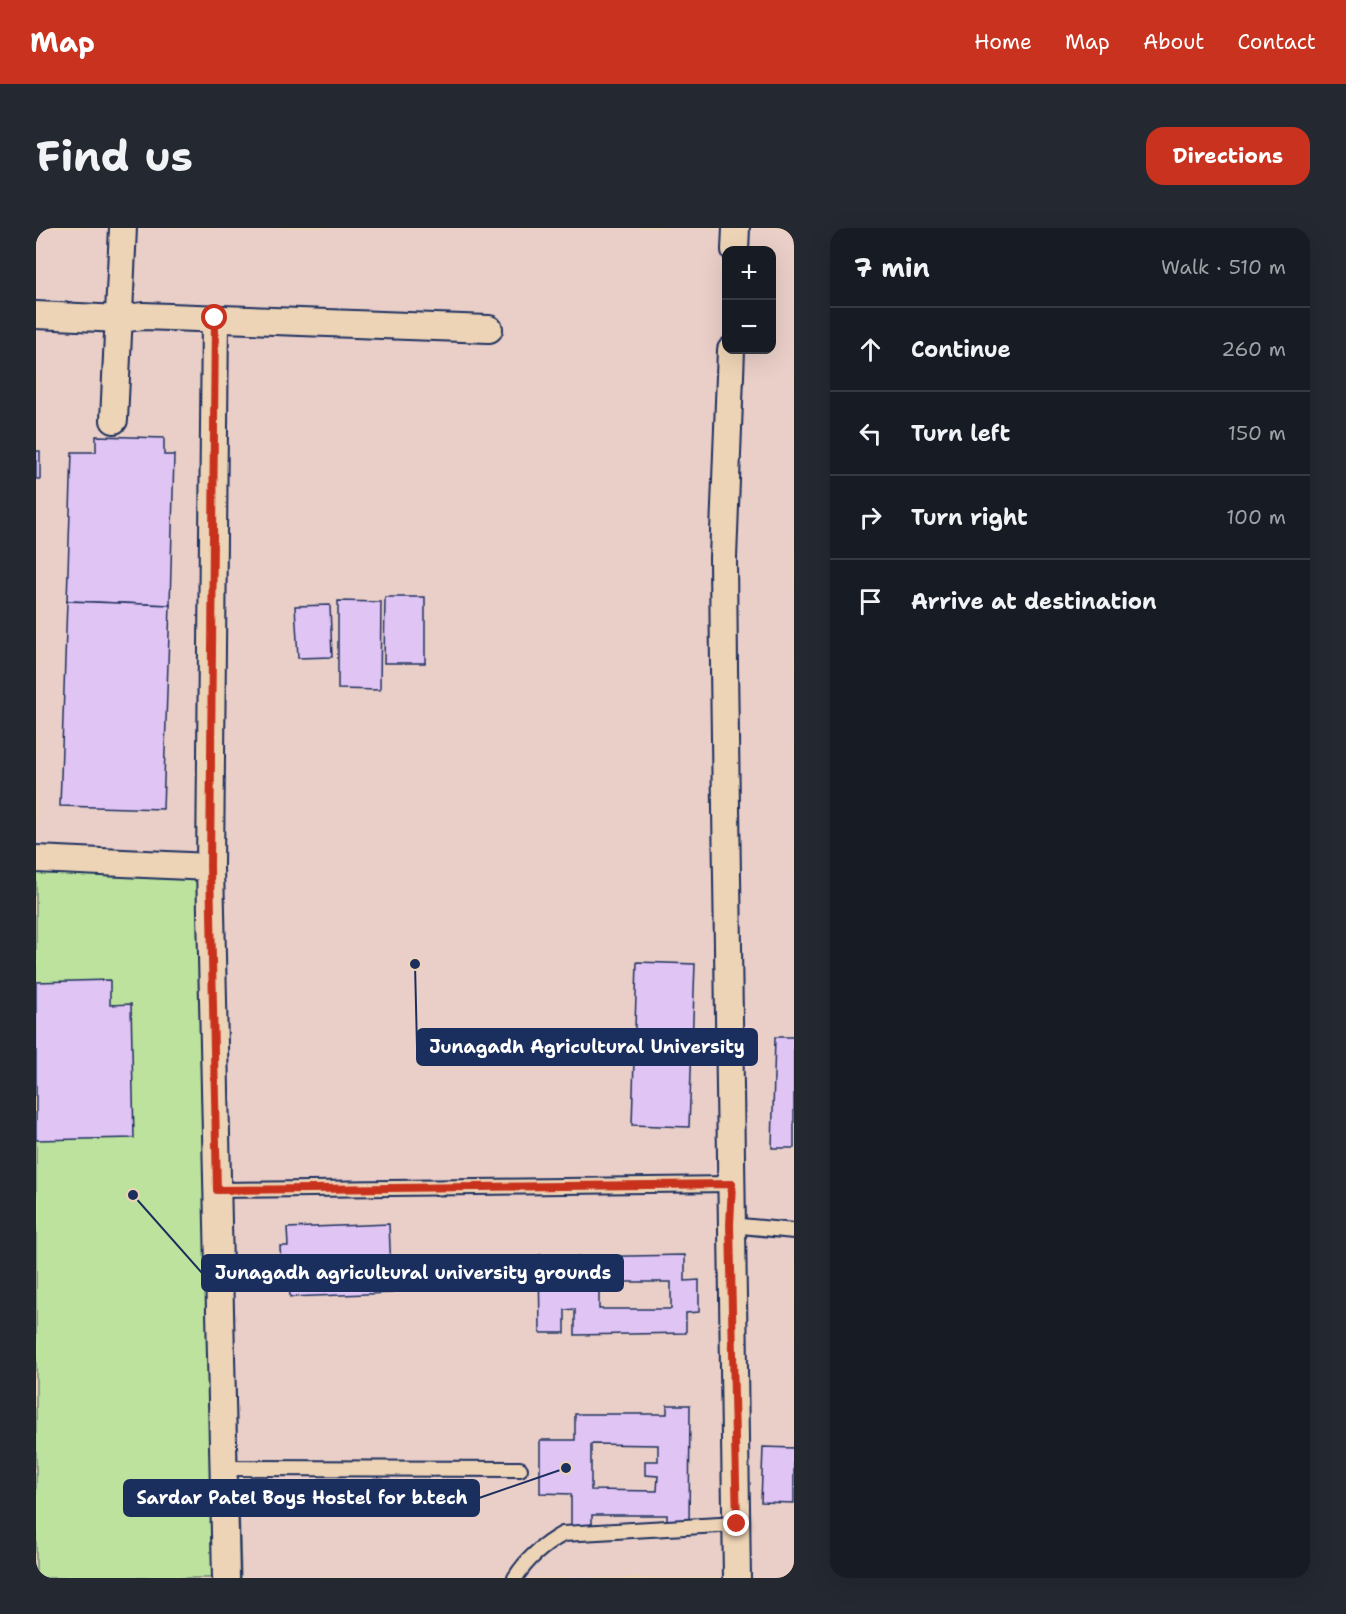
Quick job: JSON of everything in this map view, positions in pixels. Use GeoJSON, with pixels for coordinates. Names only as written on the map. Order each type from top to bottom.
{"type":"FeatureCollection","features":[{"type":"Feature","properties":{"kind":"street"},"geometry":{"type":"LineString","coordinates":[[114,420],[123,228]]}},
{"type":"Feature","properties":{"kind":"street"},"geometry":{"type":"LineString","coordinates":[[735,246],[736,228]]}},
{"type":"Feature","properties":{"kind":"street"},"geometry":{"type":"LineString","coordinates":[[36,315],[120,319],[143,316],[215,318],[489,329]]}},
{"type":"Feature","properties":{"kind":"street"},"geometry":{"type":"LineString","coordinates":[[215,318],[210,867],[226,1578]]}},
{"type":"Feature","properties":{"kind":"street"},"geometry":{"type":"LineString","coordinates":[[731,354],[723,558],[723,635],[737,1578]]}},
{"type":"Feature","properties":{"kind":"street"},"geometry":{"type":"LineString","coordinates":[[36,859],[210,867]]}},
{"type":"Feature","properties":{"kind":"lane"},"geometry":{"type":"LineString","coordinates":[[217,1190],[732,1184]]}},
{"type":"Feature","properties":{"kind":"lane"},"geometry":{"type":"LineString","coordinates":[[730,1225],[794,1231]]}},
{"type":"Feature","properties":{"kind":"lane"},"geometry":{"type":"LineString","coordinates":[[224,1468],[520,1469]]}},
{"type":"Feature","properties":{"kind":"lane"},"geometry":{"type":"LineString","coordinates":[[515,1578],[520,1569],[544,1545],[563,1534],[737,1524]]}},
{"type":"Feature","properties":{"kind":"shaded area"},"geometry":{"type":"Polygon","coordinates":[[[36,228],[794,228],[794,1578],[36,1578],[36,228]]]}},
{"type":"Feature","properties":{"kind":"green space"},"geometry":{"type":"Polygon","coordinates":[[[36,868],[221,874],[241,1578],[36,1578],[36,868]]]}},
{"type":"Feature","properties":{"kind":"building"},"geometry":{"type":"Polygon","coordinates":[[[96,436],[164,438],[164,455],[174,455],[170,605],[67,601],[72,452],[96,452],[96,436]]]}},
{"type":"Feature","properties":{"kind":"building"},"geometry":{"type":"Polygon","coordinates":[[[36,451],[40,451],[40,479],[36,479],[36,451]]]}},
{"type":"Feature","properties":{"kind":"building"},"geometry":{"type":"Polygon","coordinates":[[[385,597],[425,597],[425,663],[384,663],[385,597]]]}},
{"type":"Feature","properties":{"kind":"building"},"geometry":{"type":"Polygon","coordinates":[[[67,601],[170,605],[163,809],[60,806],[67,601]]]}},
{"type":"Feature","properties":{"kind":"building"},"geometry":{"type":"Polygon","coordinates":[[[338,601],[381,602],[380,690],[338,689],[338,601]]]}},
{"type":"Feature","properties":{"kind":"building"},"geometry":{"type":"Polygon","coordinates":[[[330,605],[332,657],[298,658],[295,606],[330,605]]]}},
{"type":"Feature","properties":{"kind":"building"},"geometry":{"type":"Polygon","coordinates":[[[637,962],[695,964],[689,1127],[632,1125],[637,962]]]}},
{"type":"Feature","properties":{"kind":"building"},"geometry":{"type":"Polygon","coordinates":[[[110,980],[110,1005],[131,1004],[134,1138],[36,1140],[36,982],[110,980]]]}},
{"type":"Feature","properties":{"kind":"building"},"geometry":{"type":"Polygon","coordinates":[[[775,1037],[794,1037],[794,1148],[772,1148],[775,1037]]]}},
{"type":"Feature","properties":{"kind":"building"},"geometry":{"type":"Polygon","coordinates":[[[389,1224],[392,1293],[290,1297],[289,1281],[282,1281],[280,1246],[288,1246],[287,1228],[389,1224]]]}},
{"type":"Feature","properties":{"kind":"building"},"geometry":{"type":"Polygon","coordinates":[[[539,1255],[563,1255],[563,1282],[576,1281],[576,1257],[685,1255],[685,1281],[699,1280],[699,1312],[686,1313],[686,1333],[575,1335],[575,1309],[565,1310],[565,1333],[540,1333],[539,1255]],[[599,1282],[599,1309],[671,1309],[671,1282],[599,1282]]]}},
{"type":"Feature","properties":{"kind":"building"},"geometry":{"type":"Polygon","coordinates":[[[667,1405],[690,1405],[689,1531],[667,1531],[667,1515],[592,1515],[592,1532],[571,1532],[571,1494],[540,1493],[540,1440],[575,1440],[575,1414],[667,1414],[667,1405]],[[591,1444],[591,1490],[657,1491],[658,1476],[645,1475],[645,1461],[658,1461],[658,1445],[591,1444]]]}},
{"type":"Feature","properties":{"kind":"building"},"geometry":{"type":"Polygon","coordinates":[[[763,1447],[794,1448],[794,1503],[761,1502],[763,1447]]]}},
{"type":"Feature","properties":{"kind":"place","name":"Junagadh Agricultural University"},"geometry":{"type":"Point","coordinates":[415,964]}},
{"type":"Feature","properties":{"kind":"place","name":"Junagadh agricultural university grounds"},"geometry":{"type":"Point","coordinates":[133,1195]}},
{"type":"Feature","properties":{"kind":"place","name":"Sardar Patel Boys Hostel for b.tech"},"geometry":{"type":"Point","coordinates":[566,1468]}},
{"type":"Feature","properties":{"kind":"route"},"geometry":{"type":"LineString","coordinates":[[215,318],[210,867],[217,1190],[732,1184],[730,1225],[737,1524]]}}]}
